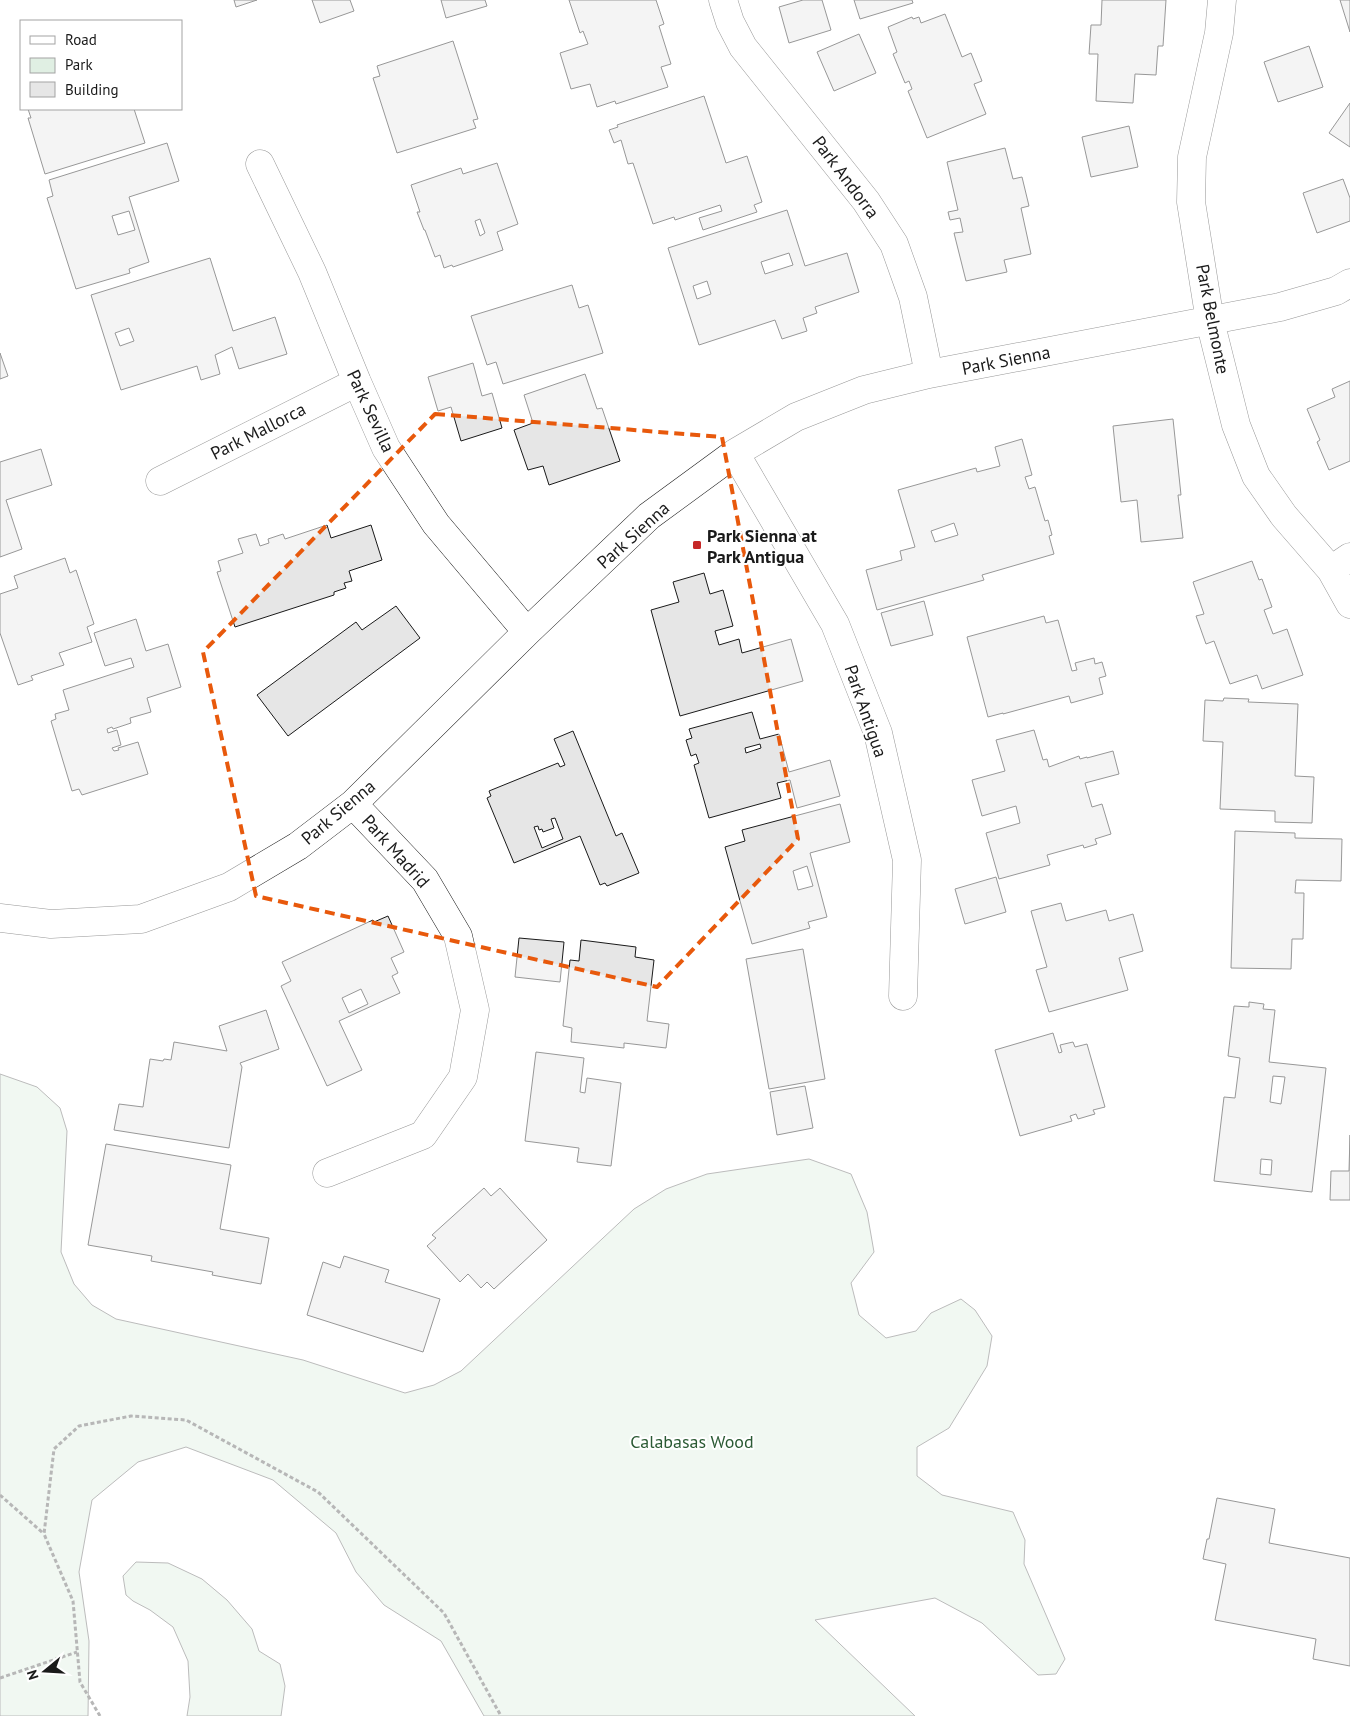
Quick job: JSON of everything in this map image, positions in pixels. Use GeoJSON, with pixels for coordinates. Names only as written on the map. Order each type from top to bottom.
{"type":"FeatureCollection","features":[{"type":"Feature","properties":{"kind":"street","name":"Park Andorra"},"geometry":{"type":"LineString","coordinates":[[723,0],[730,22],[743,47],[866,201],[894,244],[913,297],[930,374]]}},
{"type":"Feature","properties":{"kind":"street","name":"Park Belmonte"},"geometry":{"type":"LineString","coordinates":[[1222,0],[1219,33],[1192,157],[1191,202],[1210,321],[1236,425],[1256,476],[1284,516],[1340,564],[1350,604]]}},
{"type":"Feature","properties":{"kind":"street","name":"Park Sevilla"},"geometry":{"type":"LineString","coordinates":[[260,164],[312,272],[386,448],[436,524],[527,632]]}},
{"type":"Feature","properties":{"kind":"street","name":"Park Sienna"},"geometry":{"type":"LineString","coordinates":[[0,918],[51,924],[141,919],[229,887],[298,846],[353,804],[527,632],[650,516],[735,453],[796,417],[864,390],[930,374],[1280,307],[1336,291],[1350,283]]}},
{"type":"Feature","properties":{"kind":"street","name":"Park Mallorca"},"geometry":{"type":"LineString","coordinates":[[160,480],[357,382]]}},
{"type":"Feature","properties":{"kind":"street","name":"Park Antigua"},"geometry":{"type":"LineString","coordinates":[[735,453],[835,624],[878,733],[907,860],[903,996]]}},
{"type":"Feature","properties":{"kind":"street","name":"Park Madrid"},"geometry":{"type":"LineString","coordinates":[[327,1173],[423,1136],[464,1076],[475,1010],[458,936],[425,880],[353,804]]}},
{"type":"Feature","properties":{"kind":"path"},"geometry":{"type":"LineString","coordinates":[[44,1534],[54,1449],[79,1426],[131,1416],[186,1420],[318,1492],[444,1613],[501,1716]]}},
{"type":"Feature","properties":{"kind":"path"},"geometry":{"type":"LineString","coordinates":[[0,1495],[44,1534],[73,1601],[80,1682],[100,1716]]}},
{"type":"Feature","properties":{"kind":"path"},"geometry":{"type":"LineString","coordinates":[[0,1678],[77,1652]]}},
{"type":"Feature","properties":{"kind":"highlighted area"},"geometry":{"type":"Polygon","coordinates":[[[435,414],[722,437],[798,839],[657,987],[256,896],[203,652],[435,414]]]}},
{"type":"Feature","properties":{"kind":"green space","name":"Calabasas Wood"},"geometry":{"type":"Polygon","coordinates":[[[0,1074],[37,1087],[60,1108],[67,1131],[61,1252],[74,1284],[92,1305],[116,1319],[303,1360],[405,1393],[434,1385],[461,1371],[634,1209],[666,1189],[707,1174],[809,1159],[851,1174],[867,1212],[874,1252],[851,1283],[859,1315],[886,1338],[916,1331],[931,1313],[961,1299],[975,1310],[992,1336],[987,1366],[949,1428],[917,1447],[917,1476],[942,1495],[1013,1512],[1025,1540],[1024,1564],[1065,1659],[1056,1674],[1038,1675],[982,1623],[935,1598],[815,1620],[915,1716],[484,1716],[441,1641],[384,1605],[356,1572],[336,1533],[273,1480],[186,1447],[138,1462],[92,1500],[79,1572],[89,1641],[88,1716],[0,1716],[0,1074]]]}},
{"type":"Feature","properties":{"kind":"green space"},"geometry":{"type":"Polygon","coordinates":[[[136,1562],[168,1563],[202,1579],[227,1600],[252,1629],[259,1651],[280,1664],[285,1686],[281,1716],[187,1716],[190,1697],[188,1661],[173,1627],[126,1595],[123,1576],[136,1562]]]}},
{"type":"Feature","properties":{"kind":"building"},"geometry":{"type":"Polygon","coordinates":[[[234,0],[257,0],[236,7],[234,0]]]}},
{"type":"Feature","properties":{"kind":"building"},"geometry":{"type":"Polygon","coordinates":[[[312,0],[350,0],[354,11],[320,23],[312,0]]]}},
{"type":"Feature","properties":{"kind":"building"},"geometry":{"type":"Polygon","coordinates":[[[441,0],[485,0],[487,6],[446,18],[441,0]]]}},
{"type":"Feature","properties":{"kind":"building"},"geometry":{"type":"Polygon","coordinates":[[[569,0],[656,0],[664,24],[659,26],[671,64],[661,67],[668,87],[616,104],[615,101],[597,107],[590,84],[571,89],[560,53],[588,44],[583,31],[580,33],[569,0]]]}},
{"type":"Feature","properties":{"kind":"building"},"geometry":{"type":"Polygon","coordinates":[[[803,0],[822,0],[831,30],[789,43],[779,7],[803,0]]]}},
{"type":"Feature","properties":{"kind":"building"},"geometry":{"type":"Polygon","coordinates":[[[854,0],[912,0],[913,3],[860,19],[854,0]]]}},
{"type":"Feature","properties":{"kind":"building"},"geometry":{"type":"Polygon","coordinates":[[[1102,0],[1166,0],[1163,46],[1158,46],[1156,75],[1135,74],[1133,103],[1096,101],[1098,54],[1089,54],[1091,25],[1101,25],[1102,0]]]}},
{"type":"Feature","properties":{"kind":"building"},"geometry":{"type":"Polygon","coordinates":[[[1340,0],[1350,0],[1350,32],[1340,0]]]}},
{"type":"Feature","properties":{"kind":"building"},"geometry":{"type":"Polygon","coordinates":[[[945,14],[962,57],[971,53],[982,81],[974,84],[986,114],[927,138],[908,91],[912,89],[909,81],[905,83],[893,54],[897,52],[888,27],[912,17],[913,19],[919,17],[921,23],[945,14]]]}},
{"type":"Feature","properties":{"kind":"building"},"geometry":{"type":"Polygon","coordinates":[[[859,34],[876,73],[834,91],[817,52],[859,34]]]}},
{"type":"Feature","properties":{"kind":"building"},"geometry":{"type":"Polygon","coordinates":[[[453,41],[478,119],[473,120],[476,128],[397,153],[373,78],[380,76],[377,66],[453,41]]]}},
{"type":"Feature","properties":{"kind":"building"},"geometry":{"type":"Polygon","coordinates":[[[1309,46],[1323,87],[1278,102],[1264,62],[1309,46]]]}},
{"type":"Feature","properties":{"kind":"building"},"geometry":{"type":"Polygon","coordinates":[[[704,96],[726,163],[747,156],[762,202],[754,205],[757,212],[703,230],[699,218],[722,211],[720,205],[675,220],[674,217],[653,224],[633,163],[628,164],[621,140],[614,143],[609,130],[618,127],[617,125],[704,96]]]}},
{"type":"Feature","properties":{"kind":"building"},"geometry":{"type":"Polygon","coordinates":[[[1350,103],[1350,147],[1329,133],[1350,103]]]}},
{"type":"Feature","properties":{"kind":"building"},"geometry":{"type":"Polygon","coordinates":[[[28,110],[134,110],[145,143],[45,174],[28,118],[31,118],[28,110]]]}},
{"type":"Feature","properties":{"kind":"building"},"geometry":{"type":"Polygon","coordinates":[[[1129,126],[1138,167],[1091,177],[1082,137],[1129,126]]]}},
{"type":"Feature","properties":{"kind":"building"},"geometry":{"type":"Polygon","coordinates":[[[167,143],[179,181],[129,197],[149,262],[129,269],[130,273],[76,289],[47,198],[53,196],[49,180],[167,143]],[[129,211],[112,216],[118,235],[135,230],[129,211]]]}},
{"type":"Feature","properties":{"kind":"building"},"geometry":{"type":"Polygon","coordinates":[[[1005,148],[1013,179],[1022,177],[1029,206],[1021,208],[1031,254],[1004,260],[1007,272],[966,281],[954,233],[963,232],[960,218],[950,220],[948,212],[958,210],[947,162],[1005,148]]]}},
{"type":"Feature","properties":{"kind":"building"},"geometry":{"type":"Polygon","coordinates":[[[497,163],[518,224],[497,232],[503,250],[453,267],[452,265],[444,268],[440,255],[435,257],[424,230],[417,212],[420,212],[411,185],[461,168],[463,174],[497,163]],[[480,219],[475,221],[480,236],[485,233],[480,219]]]}},
{"type":"Feature","properties":{"kind":"building"},"geometry":{"type":"Polygon","coordinates":[[[1343,179],[1350,198],[1350,221],[1317,233],[1303,193],[1343,179]]]}},
{"type":"Feature","properties":{"kind":"building"},"geometry":{"type":"Polygon","coordinates":[[[787,210],[805,266],[847,253],[859,292],[815,307],[817,313],[803,318],[807,331],[782,339],[775,320],[699,345],[668,248],[787,210]],[[789,253],[761,262],[765,274],[793,265],[789,253]],[[707,281],[693,286],[697,299],[711,294],[707,281]]]}},
{"type":"Feature","properties":{"kind":"building"},"geometry":{"type":"Polygon","coordinates":[[[210,258],[233,331],[275,317],[287,354],[239,369],[232,347],[215,355],[220,374],[201,380],[197,366],[121,390],[91,295],[210,258]],[[129,328],[115,333],[120,346],[134,341],[129,328]]]}},
{"type":"Feature","properties":{"kind":"building"},"geometry":{"type":"Polygon","coordinates":[[[572,285],[579,308],[588,305],[603,353],[503,384],[496,362],[487,365],[471,316],[572,285]]]}},
{"type":"Feature","properties":{"kind":"building"},"geometry":{"type":"Polygon","coordinates":[[[0,353],[8,376],[0,379],[0,353]]]}},
{"type":"Feature","properties":{"kind":"building"},"geometry":{"type":"Polygon","coordinates":[[[473,363],[482,396],[492,393],[502,428],[461,441],[451,407],[438,411],[428,377],[473,363]]]}},
{"type":"Feature","properties":{"kind":"building"},"geometry":{"type":"Polygon","coordinates":[[[585,374],[597,409],[602,408],[620,461],[549,485],[543,466],[528,470],[514,430],[533,423],[524,395],[585,374]]]}},
{"type":"Feature","properties":{"kind":"building"},"geometry":{"type":"Polygon","coordinates":[[[1350,381],[1350,461],[1329,470],[1317,442],[1320,440],[1307,409],[1335,397],[1332,389],[1350,381]]]}},
{"type":"Feature","properties":{"kind":"building"},"geometry":{"type":"Polygon","coordinates":[[[1173,419],[1181,495],[1178,495],[1183,538],[1141,542],[1137,500],[1121,502],[1113,426],[1173,419]]]}},
{"type":"Feature","properties":{"kind":"building"},"geometry":{"type":"Polygon","coordinates":[[[1022,439],[1032,475],[1025,477],[1029,489],[1035,487],[1045,521],[1048,520],[1052,535],[1049,536],[1054,554],[982,575],[984,580],[877,610],[866,570],[902,560],[900,551],[915,547],[898,490],[976,468],[977,472],[1000,466],[995,447],[1022,439]],[[954,523],[931,531],[935,542],[958,535],[954,523]]]}},
{"type":"Feature","properties":{"kind":"building"},"geometry":{"type":"Polygon","coordinates":[[[41,449],[52,485],[6,500],[22,549],[0,557],[0,462],[41,449]]]}},
{"type":"Feature","properties":{"kind":"building"},"geometry":{"type":"Polygon","coordinates":[[[327,525],[331,538],[371,525],[382,560],[349,571],[352,581],[344,583],[346,588],[334,592],[334,595],[235,627],[217,572],[221,571],[218,561],[243,553],[238,539],[256,534],[260,546],[269,543],[268,539],[283,534],[285,539],[327,525]]]}},
{"type":"Feature","properties":{"kind":"building"},"geometry":{"type":"Polygon","coordinates":[[[65,558],[70,573],[76,570],[94,624],[87,627],[92,642],[59,653],[64,665],[31,676],[33,680],[18,685],[0,633],[0,594],[18,588],[14,576],[65,558]]]}},
{"type":"Feature","properties":{"kind":"building"},"geometry":{"type":"Polygon","coordinates":[[[1252,561],[1259,580],[1262,579],[1272,607],[1264,610],[1273,634],[1287,629],[1303,675],[1262,689],[1257,675],[1230,684],[1214,641],[1206,644],[1196,616],[1204,614],[1193,582],[1252,561]]]}},
{"type":"Feature","properties":{"kind":"building"},"geometry":{"type":"Polygon","coordinates":[[[704,573],[710,594],[723,590],[733,626],[715,631],[719,645],[739,639],[742,653],[791,639],[803,681],[680,716],[651,610],[679,602],[673,582],[704,573]]]}},
{"type":"Feature","properties":{"kind":"building"},"geometry":{"type":"Polygon","coordinates":[[[924,601],[933,635],[891,646],[881,613],[924,601]]]}},
{"type":"Feature","properties":{"kind":"building"},"geometry":{"type":"Polygon","coordinates":[[[396,606],[420,638],[288,736],[257,695],[356,622],[362,630],[396,606]]]}},
{"type":"Feature","properties":{"kind":"building"},"geometry":{"type":"Polygon","coordinates":[[[1044,616],[1046,623],[1058,620],[1072,671],[1077,670],[1075,663],[1094,658],[1095,664],[1102,662],[1106,676],[1099,678],[1103,694],[1071,703],[1069,696],[988,717],[967,637],[1044,616]]]}},
{"type":"Feature","properties":{"kind":"building"},"geometry":{"type":"Polygon","coordinates":[[[136,619],[146,651],[168,644],[181,687],[147,698],[151,712],[130,718],[131,723],[107,729],[108,733],[117,730],[121,745],[112,748],[114,751],[138,742],[148,774],[82,795],[79,789],[72,791],[51,721],[56,719],[55,714],[69,710],[63,690],[134,667],[131,658],[105,666],[94,633],[136,619]]]}},
{"type":"Feature","properties":{"kind":"building"},"geometry":{"type":"Polygon","coordinates":[[[1224,698],[1249,699],[1248,702],[1298,704],[1295,776],[1314,777],[1312,823],[1275,822],[1275,811],[1220,809],[1223,742],[1203,741],[1205,700],[1223,701],[1224,698]]]}},
{"type":"Feature","properties":{"kind":"building"},"geometry":{"type":"Polygon","coordinates":[[[752,712],[760,739],[779,734],[789,772],[830,760],[840,796],[797,808],[790,780],[777,783],[781,798],[709,818],[694,765],[699,763],[696,754],[691,756],[686,740],[692,738],[689,729],[752,712]],[[760,744],[745,748],[746,753],[761,748],[760,744]]]}},
{"type":"Feature","properties":{"kind":"building"},"geometry":{"type":"Polygon","coordinates":[[[1034,730],[1043,760],[1047,759],[1049,767],[1079,756],[1080,759],[1087,758],[1113,751],[1119,774],[1085,783],[1092,807],[1102,804],[1111,834],[1095,839],[1097,844],[1084,848],[1083,845],[1047,855],[1050,865],[999,879],[986,833],[1020,823],[1016,806],[982,816],[972,780],[1005,771],[996,740],[1034,730]]]}},
{"type":"Feature","properties":{"kind":"building"},"geometry":{"type":"Polygon","coordinates":[[[573,731],[616,836],[622,833],[639,873],[607,886],[605,883],[600,885],[580,836],[514,863],[487,798],[491,796],[489,791],[558,763],[560,767],[565,765],[554,739],[573,731]],[[555,818],[551,819],[554,828],[543,832],[542,829],[539,830],[538,826],[534,827],[542,848],[563,839],[555,818]]]}},
{"type":"Feature","properties":{"kind":"building"},"geometry":{"type":"Polygon","coordinates":[[[840,804],[850,842],[810,853],[827,917],[808,922],[810,928],[752,944],[725,847],[745,841],[742,830],[840,804]],[[807,866],[793,871],[798,890],[813,886],[807,866]]]}},
{"type":"Feature","properties":{"kind":"building"},"geometry":{"type":"Polygon","coordinates":[[[1235,831],[1295,833],[1295,838],[1342,839],[1341,881],[1296,880],[1295,893],[1304,893],[1303,939],[1292,939],[1291,969],[1231,968],[1235,831]]]}},
{"type":"Feature","properties":{"kind":"building"},"geometry":{"type":"Polygon","coordinates":[[[996,877],[1006,912],[965,924],[955,889],[996,877]]]}},
{"type":"Feature","properties":{"kind":"building"},"geometry":{"type":"Polygon","coordinates":[[[1061,903],[1066,921],[1106,910],[1109,921],[1133,914],[1143,951],[1119,958],[1128,990],[1049,1012],[1036,970],[1047,967],[1031,911],[1061,903]]]}},
{"type":"Feature","properties":{"kind":"building"},"geometry":{"type":"Polygon","coordinates":[[[388,916],[404,952],[391,958],[398,973],[392,976],[400,993],[339,1021],[362,1070],[327,1086],[281,986],[291,981],[282,962],[373,920],[374,922],[388,916]],[[361,989],[342,998],[349,1013],[368,1004],[361,989]]]}},
{"type":"Feature","properties":{"kind":"building"},"geometry":{"type":"Polygon","coordinates":[[[519,938],[564,942],[560,982],[515,977],[519,938]]]}},
{"type":"Feature","properties":{"kind":"building"},"geometry":{"type":"Polygon","coordinates":[[[581,940],[636,947],[635,957],[654,960],[647,1021],[669,1024],[666,1048],[624,1043],[624,1048],[571,1042],[572,1028],[563,1026],[570,960],[579,961],[581,940]]]}},
{"type":"Feature","properties":{"kind":"building"},"geometry":{"type":"Polygon","coordinates":[[[803,949],[825,1079],[769,1089],[746,959],[803,949]]]}},
{"type":"Feature","properties":{"kind":"building"},"geometry":{"type":"Polygon","coordinates":[[[1249,1002],[1264,1004],[1263,1009],[1275,1010],[1269,1062],[1326,1068],[1312,1192],[1214,1181],[1224,1097],[1235,1098],[1240,1058],[1228,1056],[1234,1006],[1249,1007],[1249,1002]],[[1273,1076],[1270,1102],[1281,1104],[1285,1077],[1273,1076]],[[1261,1159],[1260,1174],[1271,1175],[1272,1160],[1261,1159]]]}},
{"type":"Feature","properties":{"kind":"building"},"geometry":{"type":"Polygon","coordinates":[[[266,1010],[279,1049],[240,1063],[242,1067],[229,1148],[114,1130],[119,1104],[143,1107],[150,1059],[171,1060],[174,1042],[227,1051],[219,1026],[266,1010]]]}},
{"type":"Feature","properties":{"kind":"building"},"geometry":{"type":"Polygon","coordinates":[[[1053,1033],[1059,1053],[1062,1052],[1060,1045],[1073,1042],[1075,1047],[1087,1044],[1105,1107],[1093,1110],[1095,1114],[1078,1119],[1076,1114],[1070,1116],[1072,1121],[1020,1136],[995,1050],[1053,1033]]]}},
{"type":"Feature","properties":{"kind":"building"},"geometry":{"type":"Polygon","coordinates":[[[536,1052],[584,1058],[580,1092],[585,1093],[587,1078],[621,1083],[611,1166],[577,1162],[579,1148],[525,1141],[536,1052]]]}},
{"type":"Feature","properties":{"kind":"building"},"geometry":{"type":"Polygon","coordinates":[[[805,1086],[813,1128],[777,1135],[770,1092],[805,1086]]]}},
{"type":"Feature","properties":{"kind":"building"},"geometry":{"type":"Polygon","coordinates":[[[1350,1135],[1350,1200],[1330,1200],[1331,1171],[1349,1171],[1350,1135]]]}},
{"type":"Feature","properties":{"kind":"building"},"geometry":{"type":"Polygon","coordinates":[[[106,1144],[231,1165],[220,1229],[269,1238],[261,1284],[212,1275],[213,1272],[151,1261],[152,1256],[88,1245],[106,1144]]]}},
{"type":"Feature","properties":{"kind":"building"},"geometry":{"type":"Polygon","coordinates":[[[484,1188],[491,1196],[500,1188],[547,1240],[494,1289],[487,1282],[481,1288],[468,1274],[460,1282],[427,1246],[436,1238],[432,1235],[484,1188]]]}},
{"type":"Feature","properties":{"kind":"building"},"geometry":{"type":"Polygon","coordinates":[[[344,1256],[389,1270],[385,1282],[440,1299],[423,1352],[307,1315],[323,1262],[340,1268],[344,1256]]]}},
{"type":"Feature","properties":{"kind":"building"},"geometry":{"type":"Polygon","coordinates":[[[1217,1498],[1275,1509],[1269,1543],[1350,1558],[1350,1666],[1313,1659],[1316,1639],[1215,1620],[1226,1564],[1203,1559],[1217,1498]]]}},
{"type":"Feature","properties":{"kind":"place","name":"Park Sienna at Park Antigua"},"geometry":{"type":"Point","coordinates":[697,545]}}]}
